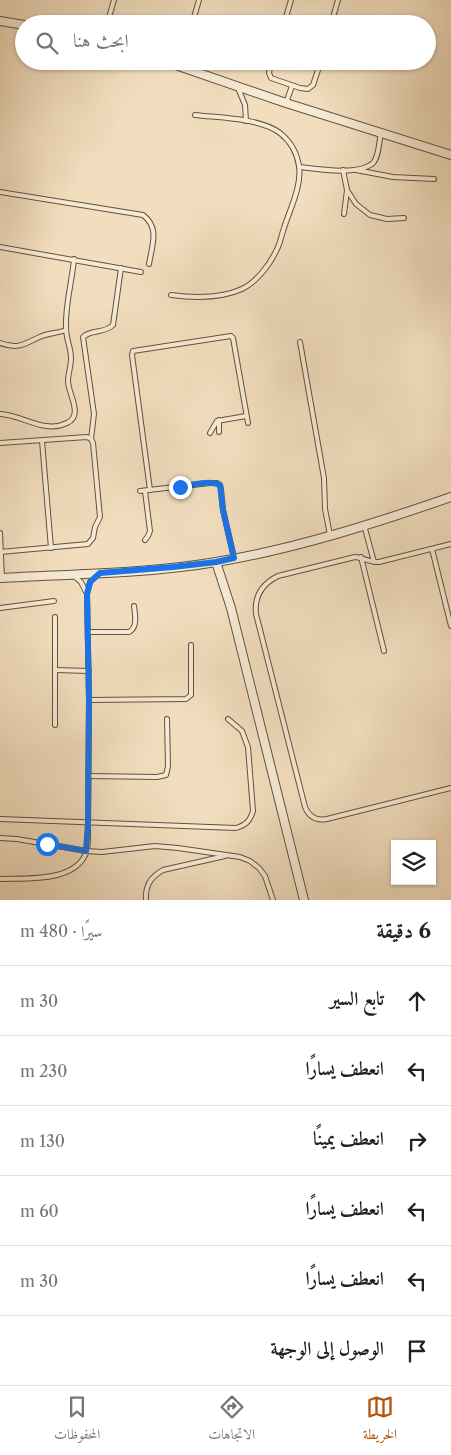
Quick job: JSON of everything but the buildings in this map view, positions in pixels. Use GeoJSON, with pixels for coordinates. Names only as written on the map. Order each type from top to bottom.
{"type":"FeatureCollection","features":[{"type":"Feature","properties":{"kind":"street"},"geometry":{"type":"LineString","coordinates":[[0,21],[15,24]]}},
{"type":"Feature","properties":{"kind":"street"},"geometry":{"type":"LineString","coordinates":[[192,70],[286,103],[451,155]]}},
{"type":"Feature","properties":{"kind":"street"},"geometry":{"type":"LineString","coordinates":[[1,578],[155,569],[216,562],[330,535],[451,497]]}},
{"type":"Feature","properties":{"kind":"street"},"geometry":{"type":"LineString","coordinates":[[216,562],[231,608],[304,900]]}},
{"type":"Feature","properties":{"kind":"lane"},"geometry":{"type":"LineString","coordinates":[[110,15],[114,0]]}},
{"type":"Feature","properties":{"kind":"lane"},"geometry":{"type":"LineString","coordinates":[[195,15],[199,0]]}},
{"type":"Feature","properties":{"kind":"lane"},"geometry":{"type":"LineString","coordinates":[[287,15],[292,0]]}},
{"type":"Feature","properties":{"kind":"lane"},"geometry":{"type":"LineString","coordinates":[[334,15],[338,0]]}},
{"type":"Feature","properties":{"kind":"lane"},"geometry":{"type":"LineString","coordinates":[[269,70],[271,78],[304,89],[313,86],[317,70]]}},
{"type":"Feature","properties":{"kind":"lane"},"geometry":{"type":"LineString","coordinates":[[237,86],[245,105],[246,121]]}},
{"type":"Feature","properties":{"kind":"lane"},"geometry":{"type":"LineString","coordinates":[[286,103],[292,86]]}},
{"type":"Feature","properties":{"kind":"lane"},"geometry":{"type":"LineString","coordinates":[[171,295],[195,298],[220,295],[243,289],[262,273],[276,252],[299,178],[299,167],[293,149],[282,135],[272,128],[260,123],[196,115]]}},
{"type":"Feature","properties":{"kind":"lane"},"geometry":{"type":"LineString","coordinates":[[299,167],[343,170],[364,168],[373,163],[376,157],[381,133]]}},
{"type":"Feature","properties":{"kind":"lane"},"geometry":{"type":"LineString","coordinates":[[354,169],[393,177],[434,179]]}},
{"type":"Feature","properties":{"kind":"lane"},"geometry":{"type":"LineString","coordinates":[[343,170],[347,190],[344,214]]}},
{"type":"Feature","properties":{"kind":"lane"},"geometry":{"type":"LineString","coordinates":[[347,190],[356,204],[370,215],[387,219],[404,218]]}},
{"type":"Feature","properties":{"kind":"lane"},"geometry":{"type":"LineString","coordinates":[[0,192],[143,215],[152,224],[154,230],[149,264]]}},
{"type":"Feature","properties":{"kind":"lane"},"geometry":{"type":"LineString","coordinates":[[0,247],[141,272]]}},
{"type":"Feature","properties":{"kind":"lane"},"geometry":{"type":"LineString","coordinates":[[0,414],[19,417],[36,424],[48,426],[62,425],[72,420],[75,416],[68,382],[71,355],[66,330],[68,295],[74,259]]}},
{"type":"Feature","properties":{"kind":"lane"},"geometry":{"type":"LineString","coordinates":[[1,552],[84,545],[94,538],[95,527],[100,516],[92,439],[94,414],[82,337],[87,333],[108,330],[113,326],[121,268]]}},
{"type":"Feature","properties":{"kind":"lane"},"geometry":{"type":"LineString","coordinates":[[0,343],[11,346],[22,345],[42,336],[66,330]]}},
{"type":"Feature","properties":{"kind":"lane"},"geometry":{"type":"LineString","coordinates":[[145,540],[150,531],[133,351],[231,336],[233,338],[248,424]]}},
{"type":"Feature","properties":{"kind":"lane"},"geometry":{"type":"LineString","coordinates":[[300,342],[324,478],[325,509],[330,535]]}},
{"type":"Feature","properties":{"kind":"lane"},"geometry":{"type":"LineString","coordinates":[[210,433],[219,420],[246,416]]}},
{"type":"Feature","properties":{"kind":"lane"},"geometry":{"type":"LineString","coordinates":[[219,420],[219,432]]}},
{"type":"Feature","properties":{"kind":"lane"},"geometry":{"type":"LineString","coordinates":[[0,444],[92,439]]}},
{"type":"Feature","properties":{"kind":"lane"},"geometry":{"type":"LineString","coordinates":[[42,441],[51,548]]}},
{"type":"Feature","properties":{"kind":"lane"},"geometry":{"type":"LineString","coordinates":[[145,491],[210,483],[220,485],[223,510],[234,558]]}},
{"type":"Feature","properties":{"kind":"lane"},"geometry":{"type":"LineString","coordinates":[[364,525],[374,562]]}},
{"type":"Feature","properties":{"kind":"lane"},"geometry":{"type":"LineString","coordinates":[[0,533],[1,578]]}},
{"type":"Feature","properties":{"kind":"lane"},"geometry":{"type":"LineString","coordinates":[[451,544],[378,562],[361,558],[349,559],[278,576],[269,580],[262,587],[257,595],[255,604],[305,807],[311,816],[322,820],[451,788]]}},
{"type":"Feature","properties":{"kind":"lane"},"geometry":{"type":"LineString","coordinates":[[432,549],[451,626]]}},
{"type":"Feature","properties":{"kind":"lane"},"geometry":{"type":"LineString","coordinates":[[361,558],[384,652]]}},
{"type":"Feature","properties":{"kind":"lane"},"geometry":{"type":"LineString","coordinates":[[0,879],[55,876],[68,871],[79,863],[86,851],[89,700],[87,594],[90,582],[100,573]]}},
{"type":"Feature","properties":{"kind":"lane"},"geometry":{"type":"LineString","coordinates":[[70,574],[81,582],[87,594]]}},
{"type":"Feature","properties":{"kind":"lane"},"geometry":{"type":"LineString","coordinates":[[0,608],[54,601]]}},
{"type":"Feature","properties":{"kind":"lane"},"geometry":{"type":"LineString","coordinates":[[88,632],[132,631],[135,625],[134,606]]}},
{"type":"Feature","properties":{"kind":"lane"},"geometry":{"type":"LineString","coordinates":[[55,617],[55,724]]}},
{"type":"Feature","properties":{"kind":"lane"},"geometry":{"type":"LineString","coordinates":[[89,700],[182,700],[189,698],[191,692],[191,645]]}},
{"type":"Feature","properties":{"kind":"lane"},"geometry":{"type":"LineString","coordinates":[[55,670],[89,670]]}},
{"type":"Feature","properties":{"kind":"lane"},"geometry":{"type":"LineString","coordinates":[[0,819],[236,828],[244,825],[250,819],[253,812],[248,747],[242,731],[228,718]]}},
{"type":"Feature","properties":{"kind":"lane"},"geometry":{"type":"LineString","coordinates":[[88,776],[166,775],[168,766],[167,719]]}},
{"type":"Feature","properties":{"kind":"lane"},"geometry":{"type":"LineString","coordinates":[[0,838],[17,839],[86,851],[102,852],[155,846],[240,857],[250,861],[259,868],[265,876],[273,900]]}},
{"type":"Feature","properties":{"kind":"lane"},"geometry":{"type":"LineString","coordinates":[[146,900],[148,883],[154,875],[163,870],[228,855]]}},
{"type":"Feature","properties":{"kind":"route"},"geometry":{"type":"LineString","coordinates":[[47,844],[86,851],[88,841],[89,700],[87,594],[90,582],[94,576],[100,573],[173,567],[234,558],[223,510],[220,485],[210,483],[180,487]]}}]}
